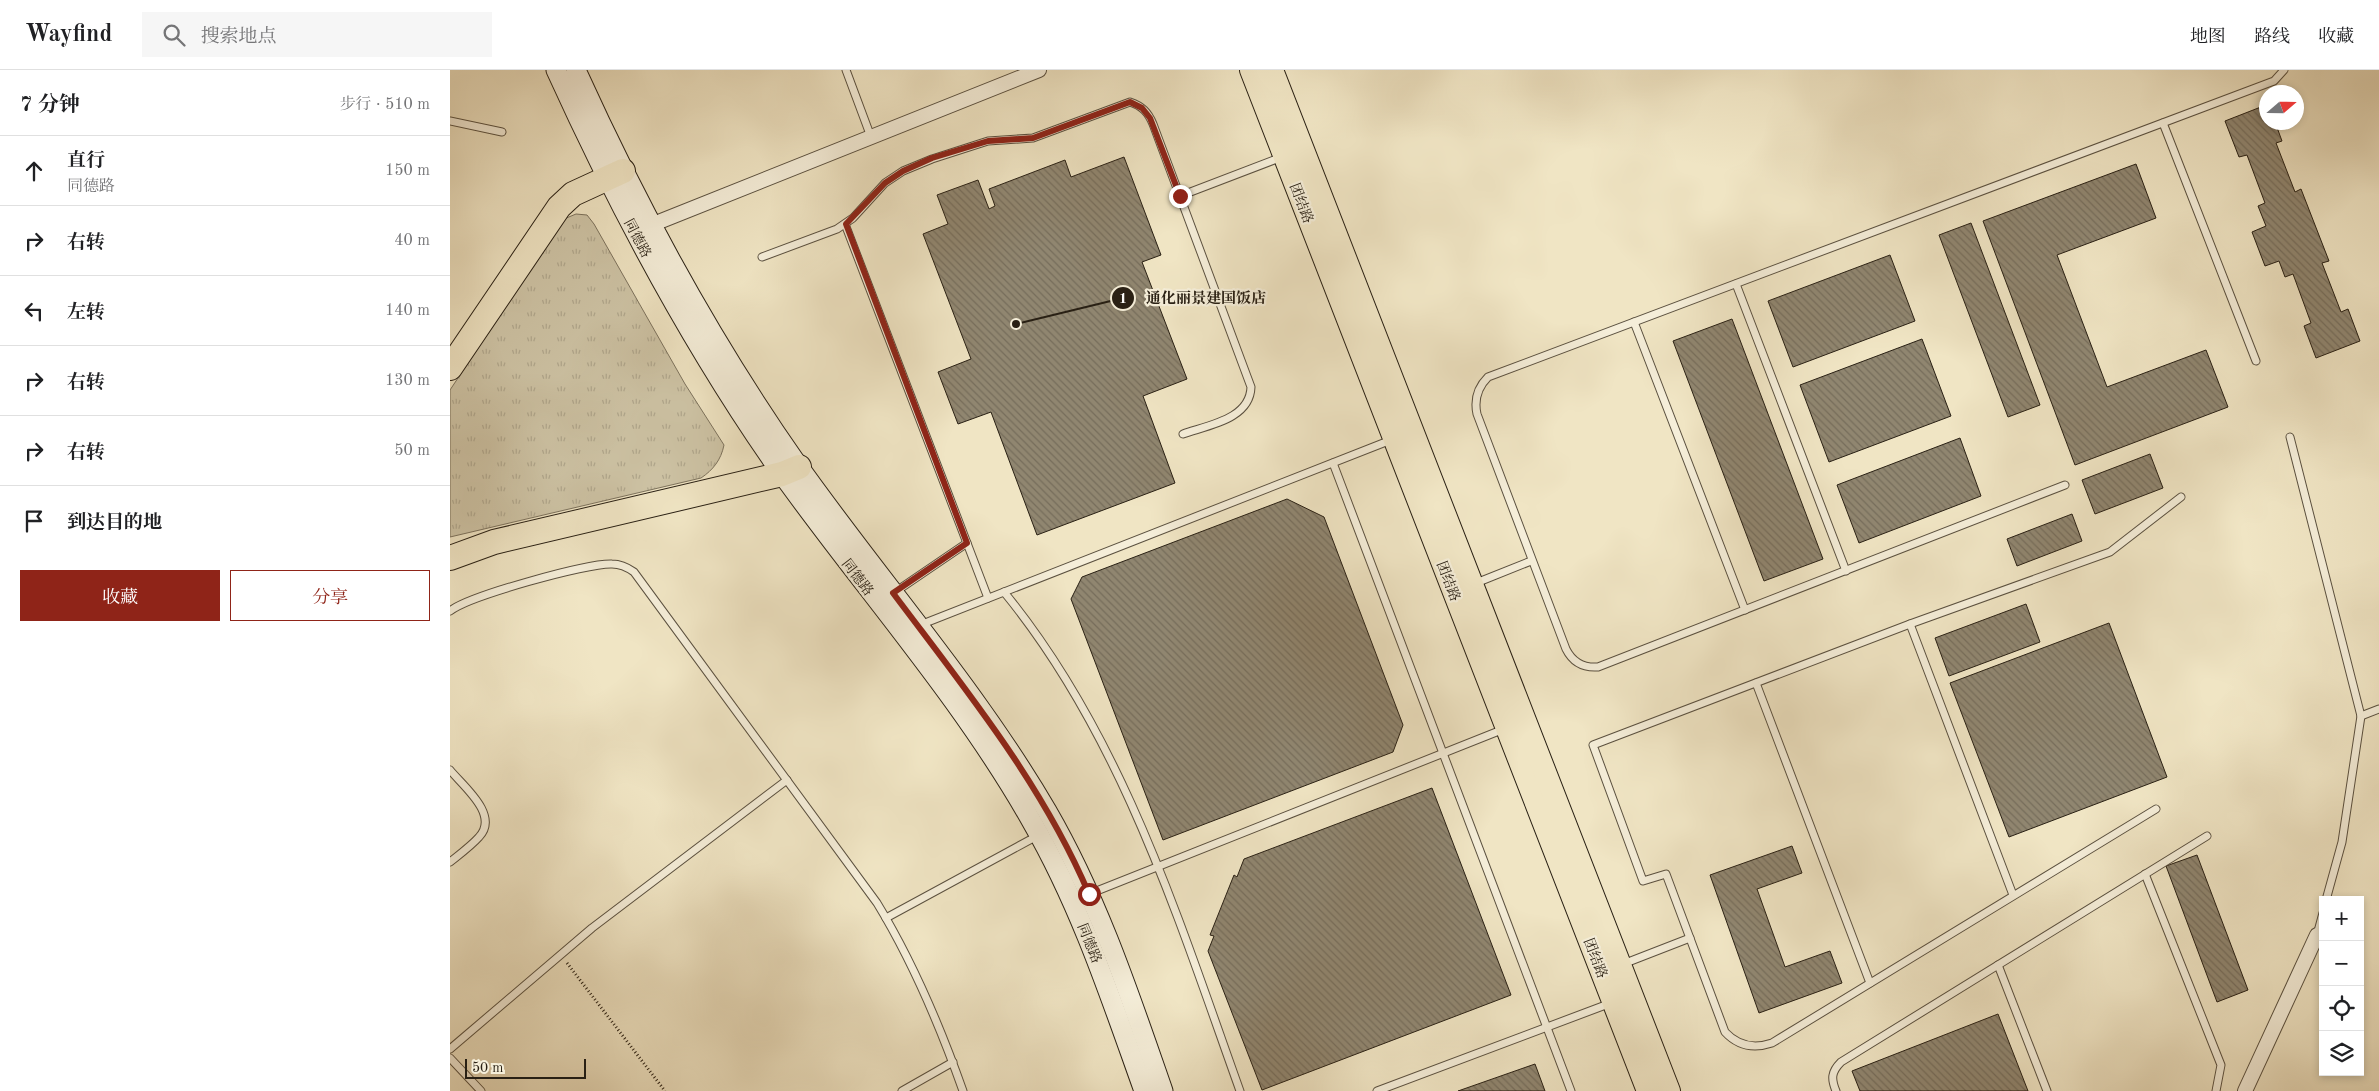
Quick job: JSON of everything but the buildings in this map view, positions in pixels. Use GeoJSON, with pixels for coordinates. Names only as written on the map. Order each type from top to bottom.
{"type":"FeatureCollection","features":[{"type":"Feature","properties":{"kind":"highway","name":"团结路"},"geometry":{"type":"LineString","coordinates":[[1251,70],[1648,1091]]}},
{"type":"Feature","properties":{"kind":"highway","name":"团结路"},"geometry":{"type":"LineString","coordinates":[[1272,70],[1669,1091]]}},
{"type":"Feature","properties":{"kind":"highway"},"geometry":{"type":"LineString","coordinates":[[450,368],[559,207],[573,194],[615,175]]}},
{"type":"Feature","properties":{"kind":"highway"},"geometry":{"type":"LineString","coordinates":[[450,558],[494,542],[790,470]]}},
{"type":"Feature","properties":{"kind":"main road","name":"同德路"},"geometry":{"type":"LineString","coordinates":[[556,70],[615,175],[651,225],[790,470],[893,593],[977,704],[1026,776],[1064,843],[1089,894],[1126,985],[1163,1091]]}},
{"type":"Feature","properties":{"kind":"main road","name":"同德路"},"geometry":{"type":"LineString","coordinates":[[576,70],[643,249],[697,343],[790,470],[967,722],[1011,786],[1039,835],[1085,930],[1144,1091]]}},
{"type":"Feature","properties":{"kind":"street"},"geometry":{"type":"LineString","coordinates":[[651,225],[1039,70]]}},
{"type":"Feature","properties":{"kind":"street"},"geometry":{"type":"LineString","coordinates":[[2245,1091],[2317,935]]}},
{"type":"Feature","properties":{"kind":"lane"},"geometry":{"type":"LineString","coordinates":[[846,70],[871,137]]}},
{"type":"Feature","properties":{"kind":"lane"},"geometry":{"type":"LineString","coordinates":[[2065,486],[1598,667],[1583,666],[1569,655],[1531,561],[1477,414],[1477,392],[1488,378],[2274,81],[2284,70]]}},
{"type":"Feature","properties":{"kind":"lane"},"geometry":{"type":"LineString","coordinates":[[762,257],[846,224],[885,183],[903,171],[988,141],[1033,138],[1130,102],[1142,108],[1150,118],[1250,387],[1248,403],[1238,413],[1184,434]]}},
{"type":"Feature","properties":{"kind":"lane"},"geometry":{"type":"LineString","coordinates":[[450,121],[502,132]]}},
{"type":"Feature","properties":{"kind":"lane"},"geometry":{"type":"LineString","coordinates":[[2163,123],[2256,361]]}},
{"type":"Feature","properties":{"kind":"lane"},"geometry":{"type":"LineString","coordinates":[[1180,196],[1284,156]]}},
{"type":"Feature","properties":{"kind":"lane"},"geometry":{"type":"LineString","coordinates":[[846,224],[988,598]]}},
{"type":"Feature","properties":{"kind":"lane"},"geometry":{"type":"LineString","coordinates":[[1736,284],[1846,571]]}},
{"type":"Feature","properties":{"kind":"lane"},"geometry":{"type":"LineString","coordinates":[[1634,322],[1745,610]]}},
{"type":"Feature","properties":{"kind":"lane"},"geometry":{"type":"LineString","coordinates":[[2290,437],[2361,716],[2342,842],[2327,896]]}},
{"type":"Feature","properties":{"kind":"lane"},"geometry":{"type":"LineString","coordinates":[[918,626],[1394,439]]}},
{"type":"Feature","properties":{"kind":"lane"},"geometry":{"type":"LineString","coordinates":[[1334,463],[1571,1091]]}},
{"type":"Feature","properties":{"kind":"lane"},"geometry":{"type":"LineString","coordinates":[[2156,809],[1772,1043],[1749,1046],[1737,1042],[1725,1032],[1666,874],[1643,881],[1593,745],[1910,624],[2110,552],[2181,497]]}},
{"type":"Feature","properties":{"kind":"lane"},"geometry":{"type":"LineString","coordinates":[[893,593],[967,543]]}},
{"type":"Feature","properties":{"kind":"lane"},"geometry":{"type":"LineString","coordinates":[[1472,585],[1531,561]]}},
{"type":"Feature","properties":{"kind":"lane"},"geometry":{"type":"LineString","coordinates":[[450,611],[467,601],[481,596],[565,572],[604,564],[627,568],[634,572],[886,918],[904,949],[953,1062],[963,1091]]}},
{"type":"Feature","properties":{"kind":"lane"},"geometry":{"type":"LineString","coordinates":[[1004,592],[1045,645],[1080,700],[1159,866],[1240,1091]]}},
{"type":"Feature","properties":{"kind":"lane"},"geometry":{"type":"LineString","coordinates":[[1910,624],[2013,896]]}},
{"type":"Feature","properties":{"kind":"lane"},"geometry":{"type":"LineString","coordinates":[[1756,683],[1870,983]]}},
{"type":"Feature","properties":{"kind":"lane"},"geometry":{"type":"LineString","coordinates":[[2361,716],[2379,709]]}},
{"type":"Feature","properties":{"kind":"lane"},"geometry":{"type":"LineString","coordinates":[[1089,894],[1507,728]]}},
{"type":"Feature","properties":{"kind":"lane"},"geometry":{"type":"LineString","coordinates":[[450,770],[483,809],[486,821],[480,836],[450,862]]}},
{"type":"Feature","properties":{"kind":"lane"},"geometry":{"type":"LineString","coordinates":[[450,1049],[592,928],[787,780]]}},
{"type":"Feature","properties":{"kind":"lane"},"geometry":{"type":"LineString","coordinates":[[886,918],[1039,835]]}},
{"type":"Feature","properties":{"kind":"lane"},"geometry":{"type":"LineString","coordinates":[[1836,1091],[1832,1079],[1834,1070],[1841,1062],[2207,836]]}},
{"type":"Feature","properties":{"kind":"lane"},"geometry":{"type":"LineString","coordinates":[[2146,874],[2221,1065],[2216,1091]]}},
{"type":"Feature","properties":{"kind":"lane"},"geometry":{"type":"LineString","coordinates":[[2317,935],[2319,928]]}},
{"type":"Feature","properties":{"kind":"lane"},"geometry":{"type":"LineString","coordinates":[[1620,965],[1690,938]]}},
{"type":"Feature","properties":{"kind":"lane"},"geometry":{"type":"LineString","coordinates":[[1998,965],[2047,1091]]}},
{"type":"Feature","properties":{"kind":"lane"},"geometry":{"type":"LineString","coordinates":[[1377,1091],[1613,1002]]}},
{"type":"Feature","properties":{"kind":"lane"},"geometry":{"type":"LineString","coordinates":[[450,1058],[481,1091]]}},
{"type":"Feature","properties":{"kind":"lane"},"geometry":{"type":"LineString","coordinates":[[902,1091],[953,1062]]}},
{"type":"Feature","properties":{"kind":"path"},"geometry":{"type":"LineString","coordinates":[[560,955],[665,1091]]}},
{"type":"Feature","properties":{"kind":"green space"},"geometry":{"type":"Polygon","coordinates":[[[576,214],[587,215],[594,224],[685,384],[724,445],[721,455],[713,468],[701,478],[450,537],[450,390],[564,219],[576,214]]]}},
{"type":"Feature","properties":{"kind":"place","name":"通化丽景建国饭店"},"geometry":{"type":"Point","coordinates":[1016,324]}},
{"type":"Feature","properties":{"kind":"route"},"geometry":{"type":"LineString","coordinates":[[1089,894],[1049,814],[1026,776],[977,704],[893,593],[967,543],[846,224],[862,209],[876,191],[894,176],[932,158],[988,141],[1033,138],[1130,102],[1147,112],[1180,196]]}}]}
